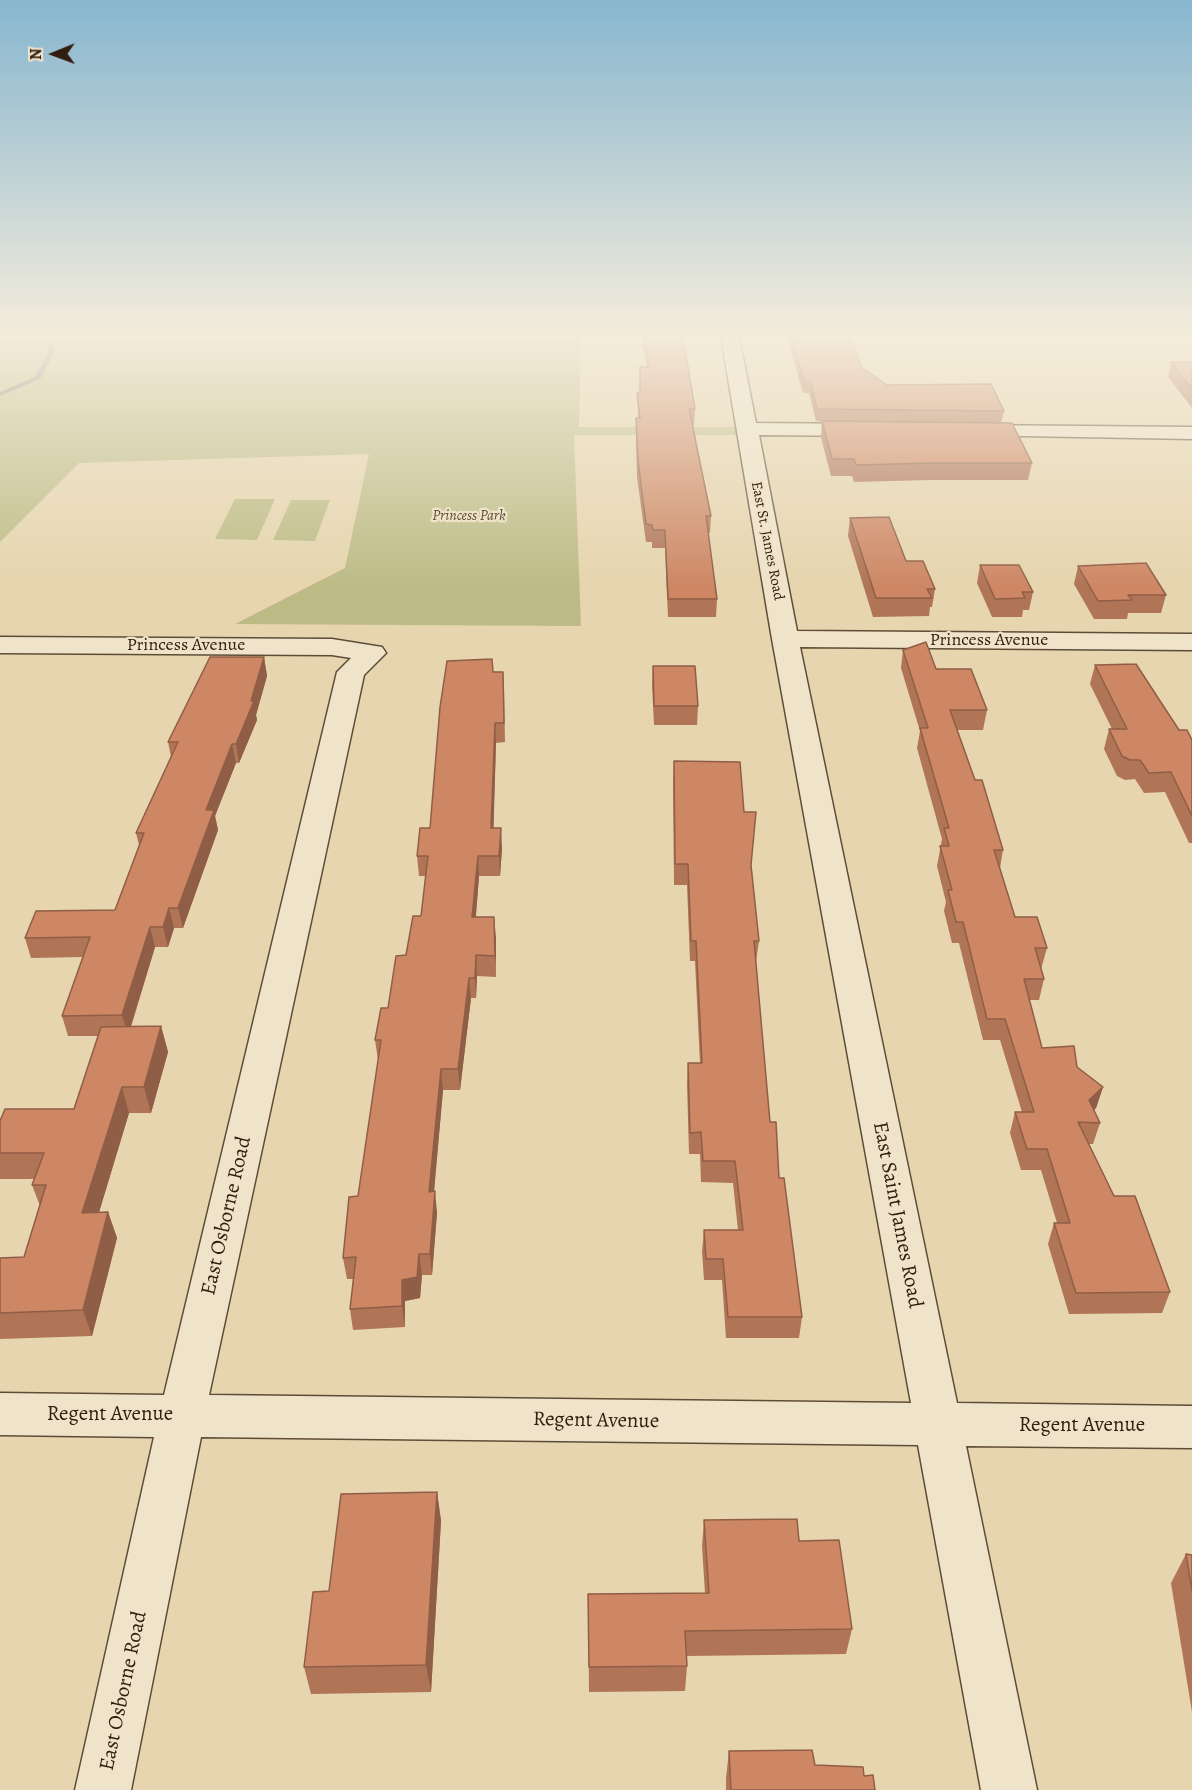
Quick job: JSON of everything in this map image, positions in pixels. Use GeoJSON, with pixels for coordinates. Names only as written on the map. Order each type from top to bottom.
{"type":"FeatureCollection","features":[{"type":"Feature","properties":{"kind":"street","name":"East St. James Road"},"geometry":{"type":"LineString","coordinates":[[744,421],[785,639]]}},
{"type":"Feature","properties":{"kind":"street"},"geometry":{"type":"LineString","coordinates":[[745,429],[886,430]]}},
{"type":"Feature","properties":{"kind":"street"},"geometry":{"type":"LineString","coordinates":[[957,431],[1192,433]]}},
{"type":"Feature","properties":{"kind":"street","name":"Princess Avenue"},"geometry":{"type":"LineString","coordinates":[[785,639],[1192,642]]}},
{"type":"Feature","properties":{"kind":"street","name":"East Saint James Road"},"geometry":{"type":"LineString","coordinates":[[785,639],[1009,1790]]}},
{"type":"Feature","properties":{"kind":"street","name":"Princess Avenue"},"geometry":{"type":"LineString","coordinates":[[0,645],[332,647],[373,653]]}},
{"type":"Feature","properties":{"kind":"street","name":"East Osborne Road"},"geometry":{"type":"LineString","coordinates":[[103,1790],[182,1415],[351,672],[373,653]]}},
{"type":"Feature","properties":{"kind":"street","name":"Regent Avenue"},"geometry":{"type":"LineString","coordinates":[[0,1414],[1192,1427]]}},
{"type":"Feature","properties":{"kind":"green space","name":"Princess Park"},"geometry":{"type":"Polygon","coordinates":[[[0,421],[579,421],[579,427],[749,427],[751,435],[574,435],[581,626],[235,624],[345,568],[369,454],[79,463],[0,542],[0,421]]]}},
{"type":"Feature","properties":{"kind":"green space"},"geometry":{"type":"Polygon","coordinates":[[[235,499],[275,499],[257,540],[215,539],[235,499]]]}},
{"type":"Feature","properties":{"kind":"green space"},"geometry":{"type":"Polygon","coordinates":[[[291,500],[330,500],[315,541],[273,540],[291,500]]]}},
{"type":"Feature","properties":{"kind":"building"},"geometry":{"type":"Polygon","coordinates":[[[636,421],[691,421],[711,516],[706,516],[717,599],[668,599],[665,530],[653,530],[652,525],[646,524],[638,460],[636,421]]]}},
{"type":"Feature","properties":{"kind":"building"},"geometry":{"type":"Polygon","coordinates":[[[822,421],[1012,423],[1032,463],[856,465],[854,459],[832,459],[822,421]]]}},
{"type":"Feature","properties":{"kind":"building"},"geometry":{"type":"Polygon","coordinates":[[[889,517],[906,561],[923,561],[935,589],[927,589],[932,598],[876,598],[850,518],[889,517]]]}},
{"type":"Feature","properties":{"kind":"building"},"geometry":{"type":"Polygon","coordinates":[[[1146,563],[1166,595],[1128,595],[1132,600],[1098,601],[1078,566],[1146,563]]]}},
{"type":"Feature","properties":{"kind":"building"},"geometry":{"type":"Polygon","coordinates":[[[980,565],[1019,565],[1033,592],[1022,592],[1025,598],[995,599],[980,565]]]}},
{"type":"Feature","properties":{"kind":"building"},"geometry":{"type":"Polygon","coordinates":[[[926,642],[936,669],[971,669],[987,710],[950,710],[975,780],[982,780],[1003,850],[994,850],[1015,917],[1037,917],[1047,948],[1035,948],[1044,979],[1024,979],[1042,1048],[1074,1046],[1077,1067],[1103,1087],[1089,1100],[1100,1123],[1078,1122],[1114,1196],[1135,1196],[1170,1292],[1076,1293],[1054,1223],[1070,1223],[1047,1149],[1027,1149],[1015,1112],[1034,1112],[1005,1019],[987,1019],[963,922],[956,922],[948,890],[952,890],[940,846],[949,846],[944,828],[949,828],[920,728],[928,728],[903,650],[926,642]]]}},
{"type":"Feature","properties":{"kind":"building"},"geometry":{"type":"Polygon","coordinates":[[[210,657],[264,657],[251,701],[254,701],[236,744],[232,744],[206,810],[214,810],[178,908],[169,908],[163,927],[150,927],[122,1015],[62,1016],[90,937],[25,938],[36,911],[115,910],[144,833],[136,833],[178,742],[168,742],[210,657]]]}},
{"type":"Feature","properties":{"kind":"building"},"geometry":{"type":"Polygon","coordinates":[[[492,659],[493,672],[503,672],[504,723],[495,723],[491,828],[501,828],[499,856],[478,856],[472,917],[494,917],[495,956],[476,955],[475,978],[469,978],[458,1069],[441,1069],[429,1192],[435,1191],[430,1254],[419,1254],[417,1277],[402,1280],[402,1306],[350,1309],[356,1257],[343,1258],[349,1197],[358,1196],[381,1040],[375,1040],[381,1008],[388,1008],[396,956],[406,955],[413,916],[421,916],[428,856],[417,856],[420,828],[430,828],[440,707],[447,661],[492,659]]]}},
{"type":"Feature","properties":{"kind":"building"},"geometry":{"type":"Polygon","coordinates":[[[1136,664],[1179,730],[1187,730],[1192,740],[1192,816],[1171,772],[1149,773],[1140,760],[1130,760],[1122,756],[1109,729],[1127,729],[1095,665],[1136,664]]]}},
{"type":"Feature","properties":{"kind":"building"},"geometry":{"type":"Polygon","coordinates":[[[653,666],[695,666],[698,706],[654,706],[653,666]]]}},
{"type":"Feature","properties":{"kind":"building"},"geometry":{"type":"Polygon","coordinates":[[[674,761],[740,762],[744,812],[756,812],[751,865],[759,941],[754,941],[770,1122],[776,1122],[779,1178],[784,1178],[802,1317],[728,1317],[723,1259],[706,1259],[704,1230],[743,1230],[735,1161],[703,1161],[701,1132],[690,1133],[688,1063],[702,1063],[696,941],[691,941],[688,864],[675,864],[674,761]]]}},
{"type":"Feature","properties":{"kind":"building"},"geometry":{"type":"Polygon","coordinates":[[[161,1026],[144,1087],[122,1087],[82,1213],[108,1212],[83,1310],[0,1313],[0,1258],[24,1257],[46,1185],[32,1185],[44,1153],[0,1153],[0,1121],[5,1109],[74,1109],[101,1027],[161,1026]]]}},
{"type":"Feature","properties":{"kind":"building"},"geometry":{"type":"Polygon","coordinates":[[[437,1492],[426,1665],[304,1667],[313,1592],[329,1591],[341,1494],[437,1492]]]}},
{"type":"Feature","properties":{"kind":"building"},"geometry":{"type":"Polygon","coordinates":[[[797,1519],[799,1541],[839,1540],[852,1629],[685,1631],[687,1666],[589,1667],[588,1594],[709,1593],[704,1520],[797,1519]]]}},
{"type":"Feature","properties":{"kind":"building"},"geometry":{"type":"Polygon","coordinates":[[[1186,1554],[1192,1555],[1192,1591],[1186,1554]]]}},
{"type":"Feature","properties":{"kind":"building"},"geometry":{"type":"Polygon","coordinates":[[[812,1750],[815,1765],[863,1767],[864,1776],[873,1775],[875,1790],[731,1790],[729,1751],[812,1750]]]}}]}
